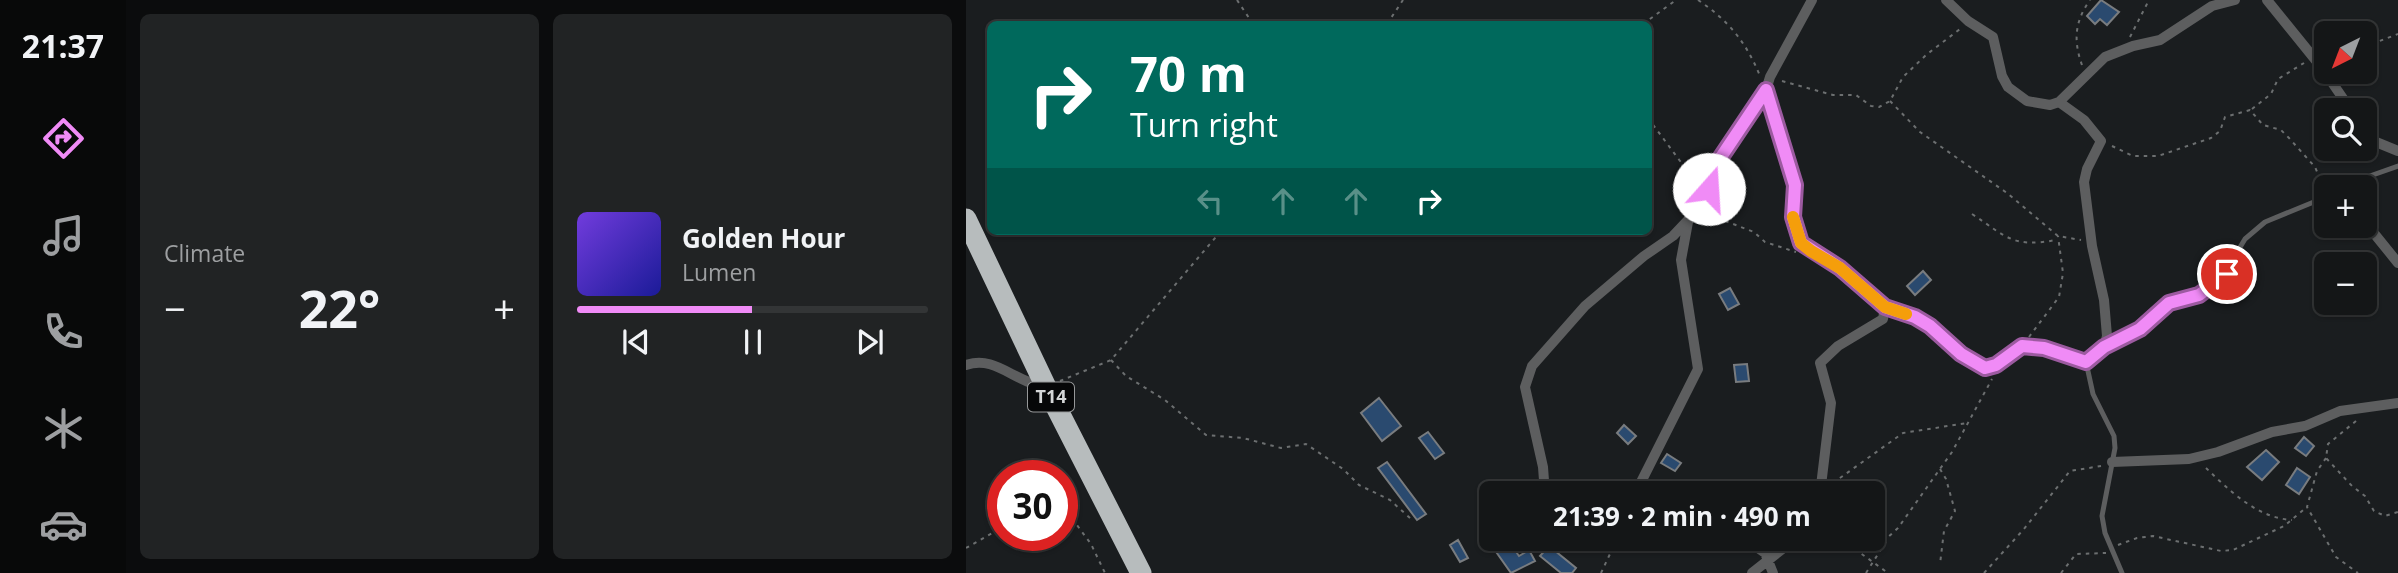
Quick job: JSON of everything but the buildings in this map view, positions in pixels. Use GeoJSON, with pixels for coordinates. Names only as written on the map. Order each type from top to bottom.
{"type":"FeatureCollection","features":[{"type":"Feature","properties":{"kind":"highway","name":"T14"},"geometry":{"type":"LineString","coordinates":[[966,219],[1046,387],[1141,573]]}},
{"type":"Feature","properties":{"kind":"street"},"geometry":{"type":"LineString","coordinates":[[1544,481],[1525,387],[1532,366],[1586,306],[1688,222],[1710,192],[1713,169],[1767,85],[1812,0]]}},
{"type":"Feature","properties":{"kind":"street"},"geometry":{"type":"LineString","coordinates":[[1946,0],[1975,26],[1993,37],[2002,76],[2018,96],[2041,105],[2059,102],[2105,57],[2127,48],[2160,40],[2211,6],[2235,0]]}},
{"type":"Feature","properties":{"kind":"street"},"geometry":{"type":"LineString","coordinates":[[2267,0],[2342,98]]}},
{"type":"Feature","properties":{"kind":"street"},"geometry":{"type":"LineString","coordinates":[[1767,85],[1795,185],[1795,231],[1801,243],[1840,268],[1885,307],[1915,317],[1930,326],[1985,368],[1996,365],[2022,346],[2044,348],[2086,362]]}},
{"type":"Feature","properties":{"kind":"street"},"geometry":{"type":"LineString","coordinates":[[2059,102],[2084,120],[2101,141],[2085,174],[2092,246],[2104,300],[2107,336],[2104,347]]}},
{"type":"Feature","properties":{"kind":"street"},"geometry":{"type":"LineString","coordinates":[[2377,142],[2398,151]]}},
{"type":"Feature","properties":{"kind":"street"},"geometry":{"type":"LineString","coordinates":[[1642,481],[1698,369],[1681,260],[1688,222]]}},
{"type":"Feature","properties":{"kind":"street"},"geometry":{"type":"LineString","coordinates":[[2377,237],[2398,263]]}},
{"type":"Feature","properties":{"kind":"street"},"geometry":{"type":"LineString","coordinates":[[1822,481],[1831,403],[1820,363],[1849,338],[1883,319],[1885,307]]}},
{"type":"Feature","properties":{"kind":"street"},"geometry":{"type":"LineString","coordinates":[[966,365],[990,362],[1024,383],[1046,387]]}},
{"type":"Feature","properties":{"kind":"street"},"geometry":{"type":"LineString","coordinates":[[2112,462],[2195,457],[2272,432],[2305,426],[2334,412],[2359,406],[2398,403]]}},
{"type":"Feature","properties":{"kind":"street"},"geometry":{"type":"LineString","coordinates":[[1762,551],[1771,567]]}},
{"type":"Feature","properties":{"kind":"street"},"geometry":{"type":"LineString","coordinates":[[1752,573],[1771,567],[1785,551]]}},
{"type":"Feature","properties":{"kind":"lane"},"geometry":{"type":"LineString","coordinates":[[2373,175],[2398,166]]}},
{"type":"Feature","properties":{"kind":"lane"},"geometry":{"type":"LineString","coordinates":[[2122,573],[2110,547],[2102,516],[2114,436],[2099,408],[2086,362],[2104,347],[2140,329],[2169,303],[2199,295],[2219,282],[2245,239],[2265,222],[2314,202]]}},
{"type":"Feature","properties":{"kind":"path"},"geometry":{"type":"LineString","coordinates":[[1237,0],[1252,21]]}},
{"type":"Feature","properties":{"kind":"path"},"geometry":{"type":"LineString","coordinates":[[1389,21],[1403,0]]}},
{"type":"Feature","properties":{"kind":"path"},"geometry":{"type":"LineString","coordinates":[[1647,21],[1676,0]]}},
{"type":"Feature","properties":{"kind":"path"},"geometry":{"type":"LineString","coordinates":[[1698,0],[1737,33],[1767,85],[1833,95],[1856,95],[1875,108],[1890,101],[1903,77],[1940,42],[1959,29],[1975,26]]}},
{"type":"Feature","properties":{"kind":"path"},"geometry":{"type":"LineString","coordinates":[[2085,74],[2076,31],[2077,21],[2090,0]]}},
{"type":"Feature","properties":{"kind":"path"},"geometry":{"type":"LineString","coordinates":[[2127,48],[2134,24],[2149,0]]}},
{"type":"Feature","properties":{"kind":"path"},"geometry":{"type":"LineString","coordinates":[[2377,42],[2398,34]]}},
{"type":"Feature","properties":{"kind":"path"},"geometry":{"type":"LineString","coordinates":[[2101,141],[2133,156],[2158,156],[2211,138],[2220,131],[2225,117],[2250,110],[2268,98],[2278,79],[2312,55]]}},
{"type":"Feature","properties":{"kind":"path"},"geometry":{"type":"LineString","coordinates":[[1890,101],[1920,132],[2007,193],[2057,238],[2063,273],[2060,298],[2022,346]]}},
{"type":"Feature","properties":{"kind":"path"},"geometry":{"type":"LineString","coordinates":[[2250,110],[2263,125],[2284,133],[2315,167],[2319,175]]}},
{"type":"Feature","properties":{"kind":"path"},"geometry":{"type":"LineString","coordinates":[[1652,123],[1680,161],[1710,192],[1712,207],[1720,219],[1754,232],[1776,247],[1800,253],[1811,251]]}},
{"type":"Feature","properties":{"kind":"path"},"geometry":{"type":"LineString","coordinates":[[1972,214],[2019,243],[2028,245],[2057,238],[2078,239],[2092,246]]}},
{"type":"Feature","properties":{"kind":"path"},"geometry":{"type":"LineString","coordinates":[[1046,387],[1111,360],[1218,235]]}},
{"type":"Feature","properties":{"kind":"path"},"geometry":{"type":"LineString","coordinates":[[1111,360],[1125,376],[1165,400],[1206,435],[1243,438],[1281,448],[1306,444],[1343,469],[1359,485],[1390,500],[1410,518]]}},
{"type":"Feature","properties":{"kind":"path"},"geometry":{"type":"LineString","coordinates":[[1866,573],[1969,423],[1988,390],[1996,365]]}},
{"type":"Feature","properties":{"kind":"path"},"geometry":{"type":"LineString","coordinates":[[2061,573],[2076,554],[2094,556],[2106,553],[2110,547],[2153,536],[2221,551],[2234,550],[2249,545],[2294,520],[2306,507],[2317,471],[2326,458],[2328,444],[2352,425],[2359,406]]}},
{"type":"Feature","properties":{"kind":"path"},"geometry":{"type":"LineString","coordinates":[[1836,481],[1903,433],[1969,423]]}},
{"type":"Feature","properties":{"kind":"path"},"geometry":{"type":"LineString","coordinates":[[2195,457],[2238,497],[2270,516],[2294,520]]}},
{"type":"Feature","properties":{"kind":"path"},"geometry":{"type":"LineString","coordinates":[[2326,458],[2365,496],[2374,511],[2385,516],[2398,512]]}},
{"type":"Feature","properties":{"kind":"path"},"geometry":{"type":"LineString","coordinates":[[1984,573],[2070,471],[2112,462]]}},
{"type":"Feature","properties":{"kind":"path"},"geometry":{"type":"LineString","coordinates":[[1939,468],[1947,479],[1955,511],[1944,531],[1940,564]]}},
{"type":"Feature","properties":{"kind":"path"},"geometry":{"type":"LineString","coordinates":[[2306,507],[2336,556],[2358,573]]}},
{"type":"Feature","properties":{"kind":"path"},"geometry":{"type":"LineString","coordinates":[[1078,527],[1091,544],[1105,573]]}},
{"type":"Feature","properties":{"kind":"path"},"geometry":{"type":"LineString","coordinates":[[966,548],[987,536]]}},
{"type":"Feature","properties":{"kind":"path"},"geometry":{"type":"LineString","coordinates":[[1885,538],[1890,536]]}},
{"type":"Feature","properties":{"kind":"path"},"geometry":{"type":"LineString","coordinates":[[1601,573],[1611,551]]}},
{"type":"Feature","properties":{"kind":"path"},"geometry":{"type":"LineString","coordinates":[[1859,551],[1888,573]]}},
{"type":"Feature","properties":{"kind":"slow traffic"},"geometry":{"type":"LineString","coordinates":[[1793,217],[1795,231],[1801,243],[1840,268],[1885,307],[1906,314]]}},
{"type":"Feature","properties":{"kind":"route"},"geometry":{"type":"LineString","coordinates":[[1709,189],[1713,169],[1766,90],[1795,185],[1793,217],[1795,231],[1801,243],[1840,268],[1885,307],[1915,317],[1930,326],[1961,354],[1985,368],[1996,365],[2022,346],[2044,348],[2086,362],[2104,347],[2140,329],[2169,303],[2199,295],[2227,274]]}}]}
